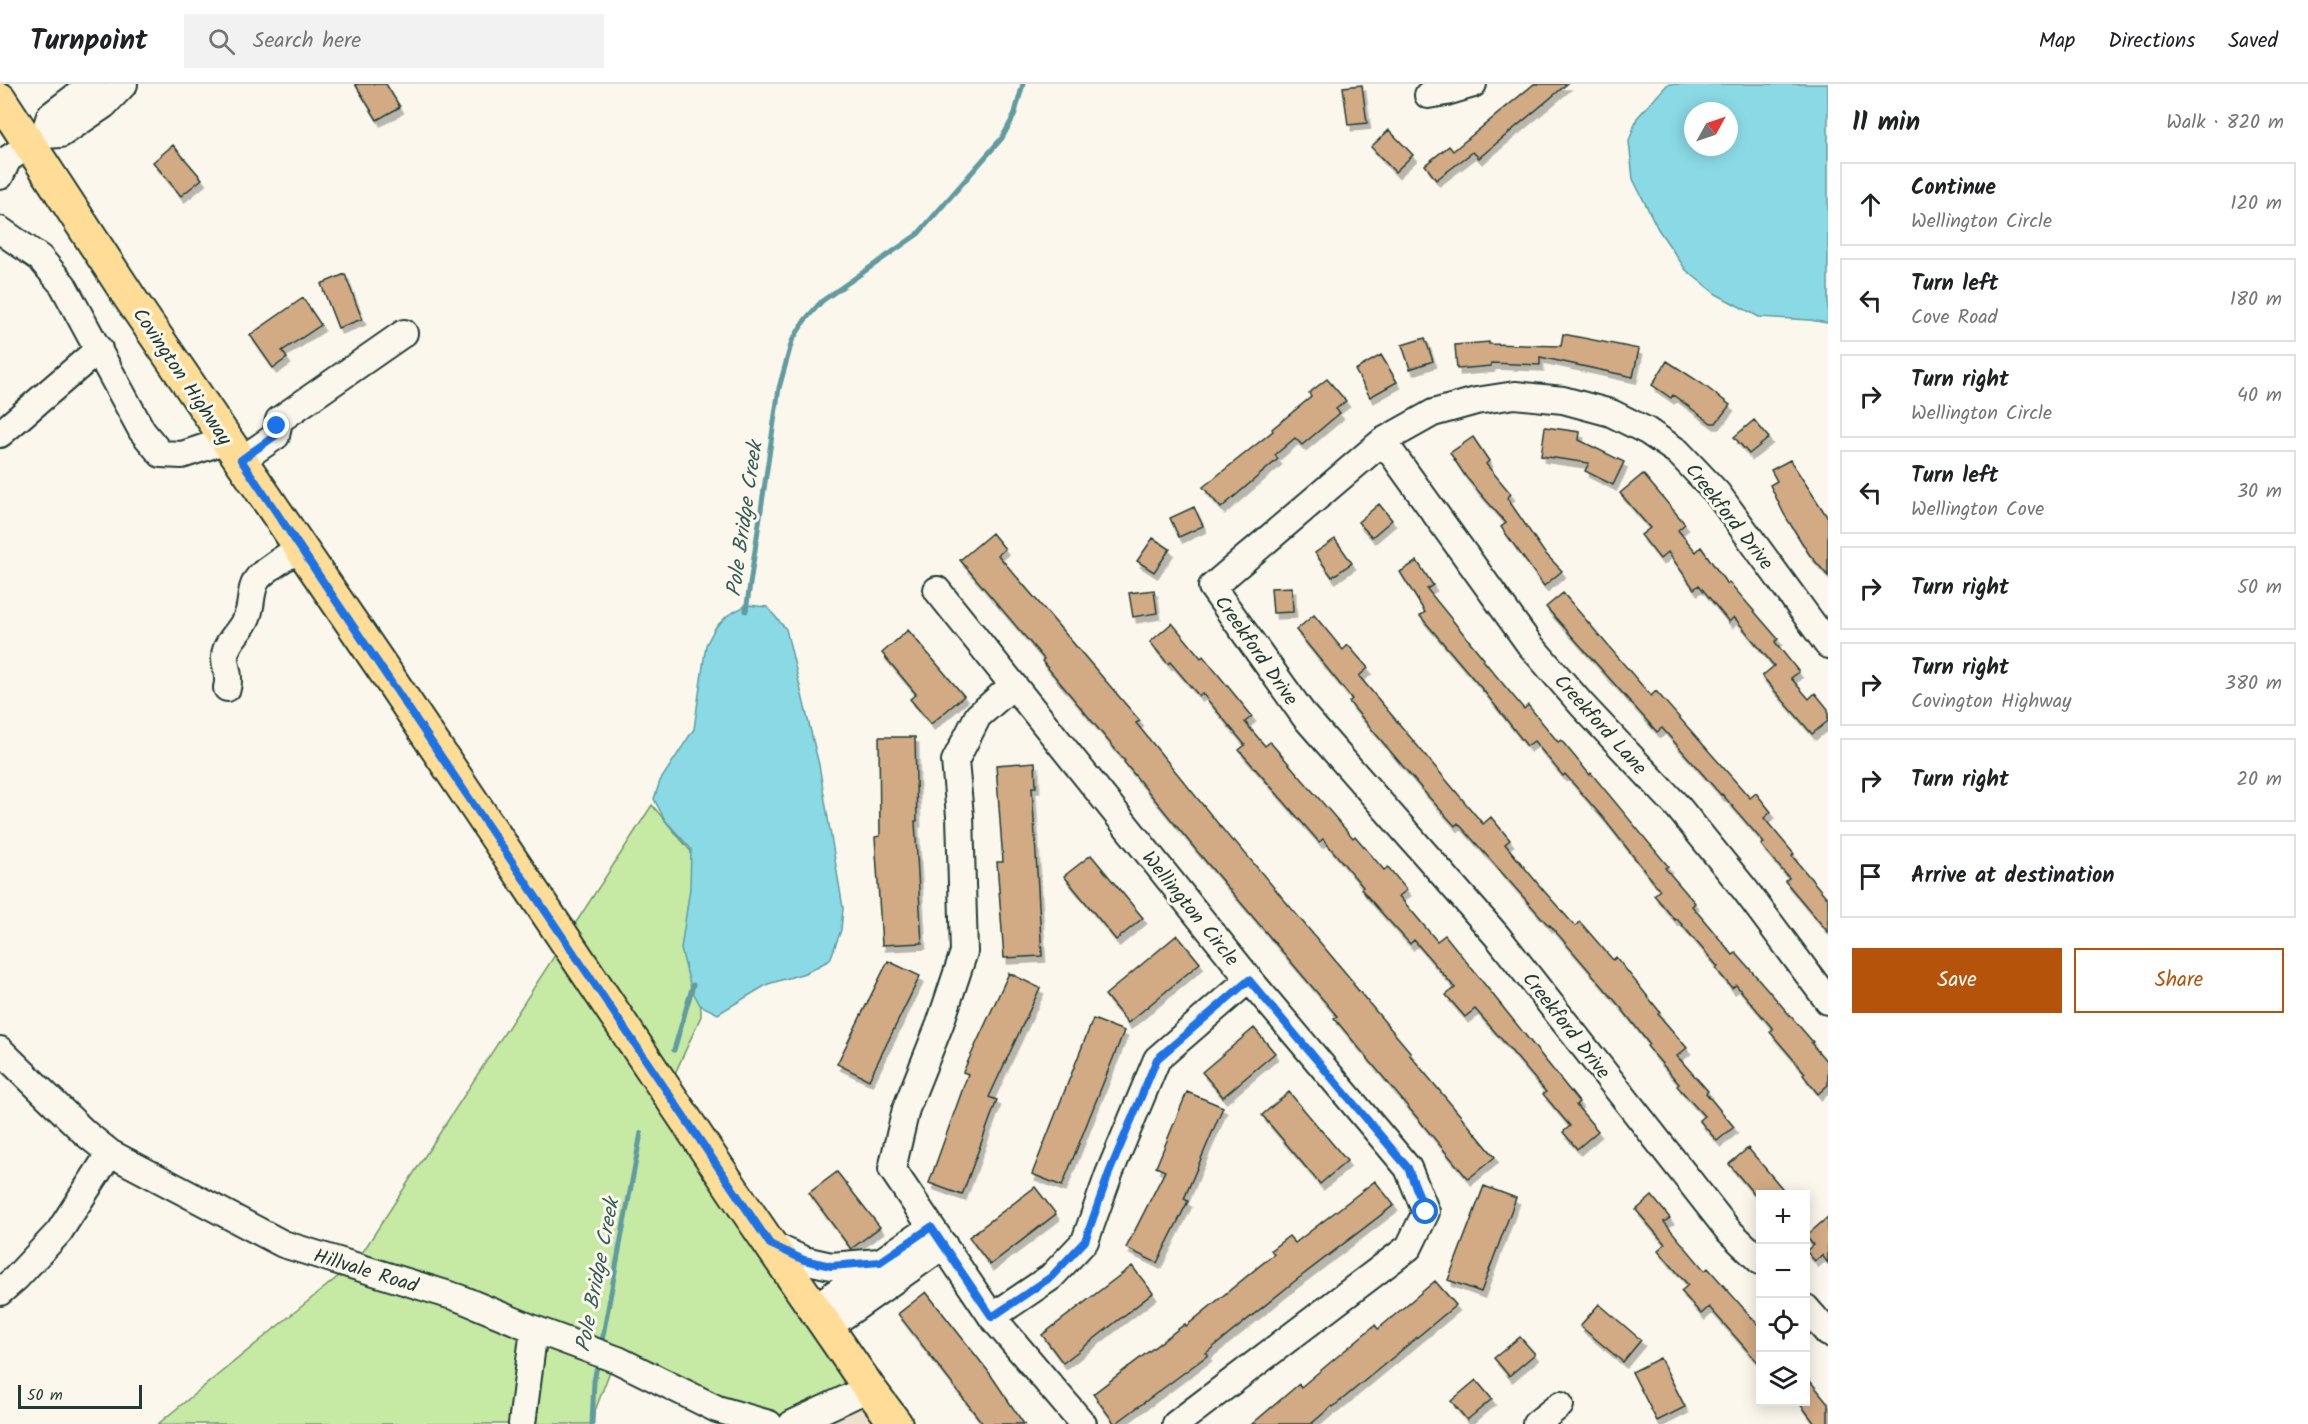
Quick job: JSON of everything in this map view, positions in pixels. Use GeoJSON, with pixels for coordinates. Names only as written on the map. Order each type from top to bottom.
{"type":"FeatureCollection","features":[{"type":"Feature","properties":{"kind":"main road","name":"Covington Highway"},"geometry":{"type":"LineString","coordinates":[[0,99],[17,155],[130,298],[770,1244],[896,1424]]}},
{"type":"Feature","properties":{"kind":"street"},"geometry":{"type":"LineString","coordinates":[[17,155],[50,116],[92,84]]}},
{"type":"Feature","properties":{"kind":"street"},"geometry":{"type":"LineString","coordinates":[[17,155],[61,134],[104,105],[124,84]]}},
{"type":"Feature","properties":{"kind":"street"},"geometry":{"type":"LineString","coordinates":[[1428,95],[1473,84]]}},
{"type":"Feature","properties":{"kind":"street"},"geometry":{"type":"LineString","coordinates":[[3,239],[40,258],[63,285],[142,431],[161,454],[182,455],[234,450],[276,435],[279,420],[404,333]]}},
{"type":"Feature","properties":{"kind":"street"},"geometry":{"type":"LineString","coordinates":[[0,434],[99,350]]}},
{"type":"Feature","properties":{"kind":"street","name":"Creekford Drive"},"geometry":{"type":"LineString","coordinates":[[1756,1256],[1728,1230],[1497,936],[1305,717],[1212,587],[1383,441],[1433,413],[1476,401],[1515,395],[1563,400],[1611,413],[1647,431],[1678,452],[1717,493],[1828,645]]}},
{"type":"Feature","properties":{"kind":"street","name":"Creekford Lane"},"geometry":{"type":"LineString","coordinates":[[1383,441],[1530,645],[1582,705],[1678,807],[1746,891],[1828,1001]]}},
{"type":"Feature","properties":{"kind":"street"},"geometry":{"type":"LineString","coordinates":[[227,688],[230,677],[225,656],[234,634],[247,619],[251,606],[251,592],[259,577],[300,548]]}},
{"type":"Feature","properties":{"kind":"street","name":"Wellington Circle"},"geometry":{"type":"LineString","coordinates":[[938,590],[1012,686],[1249,980],[1408,1168],[1426,1212],[1409,1247],[1176,1424]]}},
{"type":"Feature","properties":{"kind":"street"},"geometry":{"type":"LineString","coordinates":[[1012,686],[978,716],[955,761],[960,816],[964,952],[940,1024],[906,1109],[892,1170],[992,1317],[1083,1424]]}},
{"type":"Feature","properties":{"kind":"street"},"geometry":{"type":"LineString","coordinates":[[992,1317],[1051,1277],[1085,1241],[1109,1173],[1157,1059],[1249,980]]}},
{"type":"Feature","properties":{"kind":"street","name":"Hillvale Road"},"geometry":{"type":"LineString","coordinates":[[0,1050],[85,1133],[110,1153],[283,1245],[459,1298],[618,1360],[717,1409],[769,1424]]}},
{"type":"Feature","properties":{"kind":"street"},"geometry":{"type":"LineString","coordinates":[[0,1292],[59,1232],[110,1153]]}},
{"type":"Feature","properties":{"kind":"street"},"geometry":{"type":"LineString","coordinates":[[821,1318],[880,1262],[938,1236]]}},
{"type":"Feature","properties":{"kind":"street"},"geometry":{"type":"LineString","coordinates":[[821,1318],[938,1236]]}},
{"type":"Feature","properties":{"kind":"street"},"geometry":{"type":"LineString","coordinates":[[770,1244],[804,1260],[831,1266],[880,1262]]}},
{"type":"Feature","properties":{"kind":"street"},"geometry":{"type":"LineString","coordinates":[[1810,1313],[1828,1333]]}},
{"type":"Feature","properties":{"kind":"street"},"geometry":{"type":"LineString","coordinates":[[522,1424],[534,1329]]}},
{"type":"Feature","properties":{"kind":"street"},"geometry":{"type":"LineString","coordinates":[[792,1424],[869,1388]]}},
{"type":"Feature","properties":{"kind":"street"},"geometry":{"type":"LineString","coordinates":[[1536,1424],[1560,1405]]}},
{"type":"Feature","properties":{"kind":"shaded area"},"geometry":{"type":"Polygon","coordinates":[[[855,1394],[884,1424],[792,1424],[855,1394]]]}},
{"type":"Feature","properties":{"kind":"green space"},"geometry":{"type":"Polygon","coordinates":[[[652,805],[698,860],[701,1016],[668,1089],[858,1392],[792,1424],[615,1358],[590,1424],[158,1424],[357,1261],[652,805]]]}},
{"type":"Feature","properties":{"kind":"water"},"geometry":{"type":"Polygon","coordinates":[[[1668,84],[1828,84],[1828,323],[1759,317],[1716,294],[1686,270],[1658,229],[1633,179],[1629,141],[1637,118],[1668,84]]]}},
{"type":"Feature","properties":{"kind":"water"},"geometry":{"type":"Polygon","coordinates":[[[747,605],[767,607],[786,629],[819,765],[843,908],[841,930],[830,960],[805,973],[768,984],[718,1014],[700,1005],[691,988],[681,949],[690,888],[691,849],[665,820],[654,799],[660,781],[694,729],[706,645],[715,628],[728,615],[747,605]]]}},
{"type":"Feature","properties":{"kind":"building"},"geometry":{"type":"Polygon","coordinates":[[[355,84],[386,84],[400,107],[377,120],[355,84]]]}},
{"type":"Feature","properties":{"kind":"building"},"geometry":{"type":"Polygon","coordinates":[[[1534,84],[1567,84],[1479,158],[1473,152],[1436,180],[1425,165],[1449,146],[1453,151],[1534,84]]]}},
{"type":"Feature","properties":{"kind":"building"},"geometry":{"type":"Polygon","coordinates":[[[1362,85],[1367,123],[1348,125],[1343,87],[1362,85]]]}},
{"type":"Feature","properties":{"kind":"building"},"geometry":{"type":"Polygon","coordinates":[[[1389,130],[1413,155],[1395,172],[1371,147],[1389,130]]]}},
{"type":"Feature","properties":{"kind":"building"},"geometry":{"type":"Polygon","coordinates":[[[173,145],[202,179],[181,196],[153,162],[173,145]]]}},
{"type":"Feature","properties":{"kind":"building"},"geometry":{"type":"Polygon","coordinates":[[[345,274],[362,319],[338,328],[321,284],[345,274]]]}},
{"type":"Feature","properties":{"kind":"building"},"geometry":{"type":"Polygon","coordinates":[[[303,298],[321,325],[282,351],[287,358],[273,368],[250,335],[303,298]]]}},
{"type":"Feature","properties":{"kind":"building"},"geometry":{"type":"Polygon","coordinates":[[[1563,334],[1639,349],[1633,377],[1540,357],[1540,365],[1491,363],[1491,366],[1457,369],[1455,345],[1489,342],[1489,344],[1561,346],[1563,334]]]}},
{"type":"Feature","properties":{"kind":"building"},"geometry":{"type":"Polygon","coordinates":[[[1425,338],[1433,361],[1410,369],[1402,345],[1425,338]]]}},
{"type":"Feature","properties":{"kind":"building"},"geometry":{"type":"Polygon","coordinates":[[[1381,355],[1397,382],[1370,397],[1355,370],[1381,355]]]}},
{"type":"Feature","properties":{"kind":"building"},"geometry":{"type":"Polygon","coordinates":[[[1667,361],[1730,405],[1716,423],[1711,423],[1673,395],[1671,398],[1652,385],[1667,361]]]}},
{"type":"Feature","properties":{"kind":"building"},"geometry":{"type":"Polygon","coordinates":[[[1327,379],[1346,401],[1336,409],[1340,413],[1302,445],[1295,438],[1275,455],[1278,459],[1221,508],[1203,487],[1273,431],[1272,429],[1311,397],[1309,393],[1327,379]]]}},
{"type":"Feature","properties":{"kind":"building"},"geometry":{"type":"Polygon","coordinates":[[[1754,420],[1769,438],[1749,454],[1734,437],[1754,420]]]}},
{"type":"Feature","properties":{"kind":"building"},"geometry":{"type":"Polygon","coordinates":[[[1545,427],[1580,432],[1579,440],[1624,462],[1613,485],[1585,471],[1589,463],[1541,456],[1545,427]]]}},
{"type":"Feature","properties":{"kind":"building"},"geometry":{"type":"Polygon","coordinates":[[[1473,437],[1489,461],[1486,464],[1511,494],[1507,498],[1544,552],[1562,571],[1544,586],[1501,527],[1506,523],[1466,477],[1450,453],[1473,437]]]}},
{"type":"Feature","properties":{"kind":"building"},"geometry":{"type":"Polygon","coordinates":[[[1790,460],[1828,518],[1828,576],[1809,554],[1784,514],[1770,485],[1777,481],[1771,470],[1790,460]]]}},
{"type":"Feature","properties":{"kind":"building"},"geometry":{"type":"Polygon","coordinates":[[[1643,474],[1685,524],[1678,530],[1696,552],[1701,547],[1727,584],[1729,582],[1778,639],[1775,642],[1799,672],[1791,678],[1809,699],[1815,693],[1828,709],[1828,721],[1812,734],[1762,676],[1774,666],[1734,617],[1729,622],[1699,585],[1694,589],[1668,552],[1660,559],[1641,535],[1650,528],[1620,493],[1643,474]]]}},
{"type":"Feature","properties":{"kind":"building"},"geometry":{"type":"Polygon","coordinates":[[[1379,504],[1392,520],[1372,537],[1358,522],[1379,504]]]}},
{"type":"Feature","properties":{"kind":"building"},"geometry":{"type":"Polygon","coordinates":[[[1194,507],[1203,526],[1179,537],[1170,518],[1194,507]]]}},
{"type":"Feature","properties":{"kind":"building"},"geometry":{"type":"Polygon","coordinates":[[[992,533],[1005,549],[998,555],[1140,721],[1136,723],[1233,842],[1234,840],[1354,983],[1411,1053],[1409,1054],[1495,1157],[1468,1179],[1334,1018],[1337,1016],[1196,850],[1042,661],[1044,659],[960,560],[992,533]]]}},
{"type":"Feature","properties":{"kind":"building"},"geometry":{"type":"Polygon","coordinates":[[[1153,538],[1170,549],[1154,572],[1137,561],[1153,538]]]}},
{"type":"Feature","properties":{"kind":"building"},"geometry":{"type":"Polygon","coordinates":[[[1335,539],[1352,563],[1332,577],[1315,553],[1335,539]]]}},
{"type":"Feature","properties":{"kind":"building"},"geometry":{"type":"Polygon","coordinates":[[[1417,561],[1433,585],[1427,589],[1483,660],[1524,709],[1528,705],[1558,742],[1561,740],[1590,775],[1591,773],[1668,866],[1665,868],[1695,903],[1692,906],[1733,955],[1736,953],[1813,1042],[1811,1043],[1828,1063],[1828,1085],[1818,1094],[1803,1075],[1805,1073],[1770,1032],[1773,1029],[1736,985],[1732,988],[1716,969],[1718,967],[1654,895],[1660,890],[1604,819],[1534,741],[1527,746],[1420,616],[1425,612],[1400,572],[1417,561]]]}},
{"type":"Feature","properties":{"kind":"building"},"geometry":{"type":"Polygon","coordinates":[[[1292,587],[1293,612],[1273,613],[1271,588],[1292,587]]]}},
{"type":"Feature","properties":{"kind":"building"},"geometry":{"type":"Polygon","coordinates":[[[1154,590],[1157,613],[1133,617],[1129,593],[1154,590]]]}},
{"type":"Feature","properties":{"kind":"building"},"geometry":{"type":"Polygon","coordinates":[[[1563,593],[1651,696],[1656,691],[1750,798],[1756,793],[1771,812],[1764,818],[1828,899],[1828,932],[1785,881],[1789,878],[1761,845],[1764,843],[1722,794],[1662,728],[1657,732],[1546,607],[1563,593]]]}},
{"type":"Feature","properties":{"kind":"building"},"geometry":{"type":"Polygon","coordinates":[[[1314,615],[1343,650],[1348,645],[1368,668],[1359,676],[1483,824],[1491,817],[1510,840],[1505,844],[1544,891],[1575,926],[1580,922],[1613,960],[1616,957],[1660,1012],[1658,1014],[1687,1048],[1677,1056],[1708,1091],[1706,1093],[1734,1127],[1717,1141],[1699,1120],[1704,1116],[1677,1086],[1679,1084],[1647,1046],[1649,1044],[1622,1009],[1458,823],[1455,826],[1427,795],[1349,702],[1352,699],[1296,630],[1314,615]]]}},
{"type":"Feature","properties":{"kind":"building"},"geometry":{"type":"Polygon","coordinates":[[[1172,623],[1201,658],[1203,656],[1252,716],[1245,722],[1265,746],[1270,742],[1353,838],[1355,836],[1384,870],[1388,867],[1407,890],[1399,896],[1437,941],[1445,935],[1579,1102],[1576,1105],[1598,1131],[1577,1149],[1563,1132],[1570,1126],[1543,1094],[1546,1092],[1475,1009],[1465,1017],[1446,995],[1455,988],[1414,940],[1410,944],[1381,912],[1323,839],[1319,842],[1239,750],[1245,745],[1202,693],[1199,696],[1150,642],[1172,623]]]}},
{"type":"Feature","properties":{"kind":"building"},"geometry":{"type":"Polygon","coordinates":[[[908,630],[964,696],[931,724],[910,699],[916,694],[882,653],[908,630]]]}},
{"type":"Feature","properties":{"kind":"building"},"geometry":{"type":"Polygon","coordinates":[[[879,737],[915,737],[917,821],[915,821],[922,943],[882,945],[875,837],[880,836],[879,737]]]}},
{"type":"Feature","properties":{"kind":"building"},"geometry":{"type":"Polygon","coordinates":[[[1035,762],[1036,787],[1032,787],[1042,956],[1004,958],[997,862],[1003,862],[996,765],[1035,762]]]}},
{"type":"Feature","properties":{"kind":"building"},"geometry":{"type":"Polygon","coordinates":[[[1091,855],[1143,918],[1116,940],[1064,876],[1091,855]]]}},
{"type":"Feature","properties":{"kind":"building"},"geometry":{"type":"Polygon","coordinates":[[[1177,935],[1200,963],[1128,1023],[1105,995],[1177,935]]]}},
{"type":"Feature","properties":{"kind":"building"},"geometry":{"type":"Polygon","coordinates":[[[888,961],[920,976],[869,1080],[837,1064],[888,961]]]}},
{"type":"Feature","properties":{"kind":"building"},"geometry":{"type":"Polygon","coordinates":[[[1009,973],[1040,988],[989,1097],[997,1100],[962,1195],[929,1183],[968,1074],[963,1072],[1009,973]]]}},
{"type":"Feature","properties":{"kind":"building"},"geometry":{"type":"Polygon","coordinates":[[[1093,1019],[1124,1031],[1062,1186],[1032,1174],[1093,1019]]]}},
{"type":"Feature","properties":{"kind":"building"},"geometry":{"type":"Polygon","coordinates":[[[1254,1028],[1275,1053],[1223,1097],[1202,1072],[1254,1028]]]}},
{"type":"Feature","properties":{"kind":"building"},"geometry":{"type":"Polygon","coordinates":[[[1187,1092],[1223,1107],[1184,1199],[1188,1201],[1157,1263],[1126,1248],[1165,1171],[1156,1167],[1187,1092]]]}},
{"type":"Feature","properties":{"kind":"building"},"geometry":{"type":"Polygon","coordinates":[[[1289,1092],[1347,1161],[1320,1184],[1262,1115],[1289,1092]]]}},
{"type":"Feature","properties":{"kind":"building"},"geometry":{"type":"Polygon","coordinates":[[[1748,1148],[1784,1190],[1756,1190],[1754,1194],[1729,1164],[1748,1148]]]}},
{"type":"Feature","properties":{"kind":"building"},"geometry":{"type":"Polygon","coordinates":[[[837,1172],[880,1227],[851,1249],[809,1193],[837,1172]]]}},
{"type":"Feature","properties":{"kind":"building"},"geometry":{"type":"Polygon","coordinates":[[[1375,1181],[1394,1205],[1295,1281],[1206,1353],[1208,1355],[1115,1424],[1093,1394],[1185,1324],[1186,1326],[1274,1254],[1271,1250],[1289,1236],[1295,1243],[1375,1181]]]}},
{"type":"Feature","properties":{"kind":"building"},"geometry":{"type":"Polygon","coordinates":[[[1484,1186],[1516,1198],[1481,1292],[1448,1280],[1484,1186]]]}},
{"type":"Feature","properties":{"kind":"building"},"geometry":{"type":"Polygon","coordinates":[[[1035,1187],[1056,1214],[990,1265],[969,1237],[1035,1187]]]}},
{"type":"Feature","properties":{"kind":"building"},"geometry":{"type":"Polygon","coordinates":[[[1652,1196],[1670,1218],[1664,1222],[1705,1271],[1708,1268],[1756,1322],[1756,1360],[1709,1307],[1701,1314],[1681,1291],[1688,1285],[1658,1250],[1665,1244],[1636,1210],[1652,1196]]]}},
{"type":"Feature","properties":{"kind":"building"},"geometry":{"type":"Polygon","coordinates":[[[1828,1217],[1828,1263],[1822,1255],[1815,1261],[1810,1255],[1810,1248],[1813,1245],[1810,1241],[1810,1233],[1828,1217]]]}},
{"type":"Feature","properties":{"kind":"building"},"geometry":{"type":"Polygon","coordinates":[[[1132,1266],[1153,1293],[1063,1363],[1042,1335],[1132,1266]]]}},
{"type":"Feature","properties":{"kind":"building"},"geometry":{"type":"Polygon","coordinates":[[[1435,1281],[1456,1305],[1333,1407],[1311,1424],[1252,1424],[1299,1384],[1301,1387],[1375,1325],[1378,1329],[1435,1281]]]}},
{"type":"Feature","properties":{"kind":"building"},"geometry":{"type":"Polygon","coordinates":[[[926,1292],[988,1371],[1024,1424],[983,1424],[898,1314],[926,1292]]]}},
{"type":"Feature","properties":{"kind":"building"},"geometry":{"type":"Polygon","coordinates":[[[1599,1304],[1641,1340],[1623,1362],[1580,1326],[1599,1304]]]}},
{"type":"Feature","properties":{"kind":"building"},"geometry":{"type":"Polygon","coordinates":[[[1520,1337],[1535,1354],[1509,1376],[1494,1358],[1520,1337]]]}},
{"type":"Feature","properties":{"kind":"building"},"geometry":{"type":"Polygon","coordinates":[[[1660,1358],[1685,1407],[1657,1421],[1632,1372],[1660,1358]]]}},
{"type":"Feature","properties":{"kind":"building"},"geometry":{"type":"Polygon","coordinates":[[[1476,1380],[1492,1399],[1467,1420],[1451,1401],[1476,1380]]]}},
{"type":"Feature","properties":{"kind":"building"},"geometry":{"type":"Polygon","coordinates":[[[1810,1381],[1828,1403],[1828,1424],[1815,1424],[1802,1406],[1810,1406],[1810,1381]]]}},
{"type":"Feature","properties":{"kind":"waterway","name":"Pole Bridge Creek"},"geometry":{"type":"LineString","coordinates":[[746,611],[779,388],[792,341],[805,320],[822,301],[918,234],[1002,138],[1014,116],[1023,84]]}},
{"type":"Feature","properties":{"kind":"waterway","name":"Pole Bridge Creek"},"geometry":{"type":"LineString","coordinates":[[674,1050],[693,985]]}},
{"type":"Feature","properties":{"kind":"waterway","name":"Pole Bridge Creek"},"geometry":{"type":"LineString","coordinates":[[601,1346],[641,1133]]}},
{"type":"Feature","properties":{"kind":"waterway","name":"Pole Bridge Creek"},"geometry":{"type":"LineString","coordinates":[[592,1424],[594,1381],[598,1361]]}},
{"type":"Feature","properties":{"kind":"route"},"geometry":{"type":"LineString","coordinates":[[277,426],[276,435],[241,460],[770,1244],[804,1260],[831,1266],[880,1262],[931,1227],[992,1317],[1051,1277],[1085,1241],[1109,1173],[1157,1059],[1249,980],[1408,1168],[1426,1212]]}}]}
